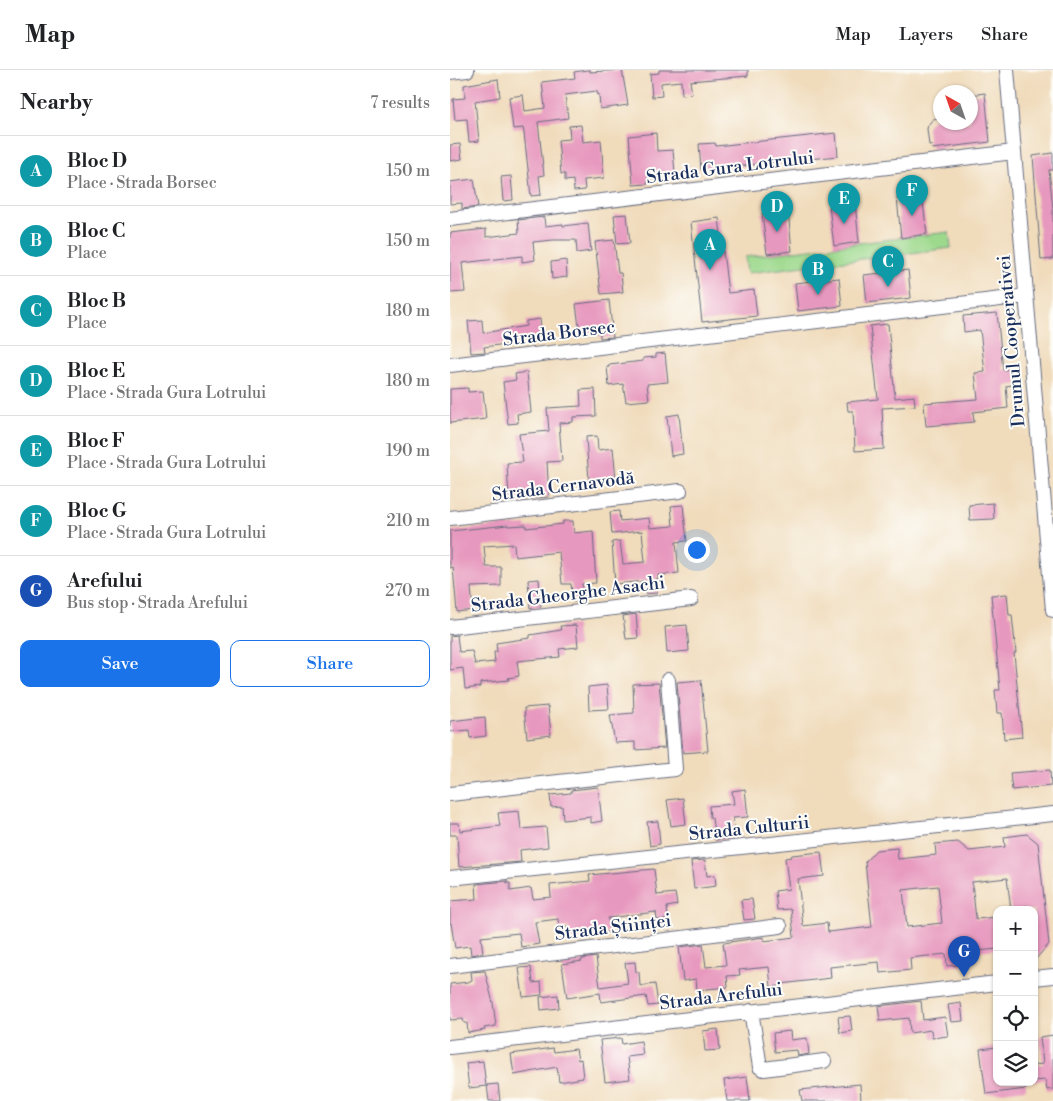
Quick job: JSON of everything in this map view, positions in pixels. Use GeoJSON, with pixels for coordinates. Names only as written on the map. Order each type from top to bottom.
{"type":"FeatureCollection","features":[{"type":"Feature","properties":{"kind":"street"},"geometry":{"type":"LineString","coordinates":[[450,72],[467,70]]}},
{"type":"Feature","properties":{"kind":"street","name":"Drumul Cooperativei"},"geometry":{"type":"LineString","coordinates":[[1007,70],[1053,610]]}},
{"type":"Feature","properties":{"kind":"street","name":"Strada Gura Lotrului"},"geometry":{"type":"LineString","coordinates":[[450,219],[1014,152]]}},
{"type":"Feature","properties":{"kind":"street","name":"Strada Borsec"},"geometry":{"type":"LineString","coordinates":[[450,365],[1026,296]]}},
{"type":"Feature","properties":{"kind":"street","name":"Strada Cernavodă"},"geometry":{"type":"LineString","coordinates":[[450,518],[680,491]]}},
{"type":"Feature","properties":{"kind":"street","name":"Strada Gheorghe Asachi"},"geometry":{"type":"LineString","coordinates":[[450,627],[691,599]]}},
{"type":"Feature","properties":{"kind":"street"},"geometry":{"type":"LineString","coordinates":[[450,794],[675,769],[668,680]]}},
{"type":"Feature","properties":{"kind":"street","name":"Strada Culturii"},"geometry":{"type":"LineString","coordinates":[[450,878],[1053,814]]}},
{"type":"Feature","properties":{"kind":"street","name":"Strada Științei"},"geometry":{"type":"LineString","coordinates":[[450,966],[780,926]]}},
{"type":"Feature","properties":{"kind":"street"},"geometry":{"type":"LineString","coordinates":[[1038,978],[1053,976]]}},
{"type":"Feature","properties":{"kind":"street","name":"Strada Arefului"},"geometry":{"type":"LineString","coordinates":[[450,1047],[993,983]]}},
{"type":"Feature","properties":{"kind":"street"},"geometry":{"type":"LineString","coordinates":[[751,1011],[760,1067],[764,1069],[824,1061]]}},
{"type":"Feature","properties":{"kind":"green space"},"geometry":{"type":"Polygon","coordinates":[[[949,232],[951,248],[747,273],[745,257],[949,232]]]}},
{"type":"Feature","properties":{"kind":"building"},"geometry":{"type":"Polygon","coordinates":[[[590,70],[590,72],[622,70],[628,105],[600,109],[597,91],[565,95],[568,118],[538,122],[544,175],[539,176],[541,195],[531,196],[523,128],[513,129],[509,97],[523,95],[525,111],[545,108],[542,82],[575,78],[574,72],[590,70]]]}},
{"type":"Feature","properties":{"kind":"building"},"geometry":{"type":"Polygon","coordinates":[[[659,70],[748,70],[748,76],[690,81],[692,94],[682,95],[681,81],[661,83],[662,96],[652,97],[650,74],[659,73],[659,70]]]}},
{"type":"Feature","properties":{"kind":"building"},"geometry":{"type":"Polygon","coordinates":[[[498,79],[500,97],[475,101],[479,141],[469,142],[467,119],[455,120],[453,99],[465,98],[464,85],[498,79]]]}},
{"type":"Feature","properties":{"kind":"building"},"geometry":{"type":"Polygon","coordinates":[[[985,93],[990,142],[932,149],[931,145],[929,145],[927,129],[933,119],[933,130],[978,130],[978,94],[985,93]]]}},
{"type":"Feature","properties":{"kind":"building"},"geometry":{"type":"Polygon","coordinates":[[[581,125],[583,142],[601,140],[604,178],[584,180],[585,190],[574,191],[573,180],[565,181],[565,174],[561,174],[558,140],[570,139],[569,126],[581,125]]]}},
{"type":"Feature","properties":{"kind":"building"},"geometry":{"type":"Polygon","coordinates":[[[656,133],[657,151],[673,150],[675,173],[648,176],[648,184],[633,185],[629,136],[656,133]]]}},
{"type":"Feature","properties":{"kind":"building"},"geometry":{"type":"Polygon","coordinates":[[[836,133],[838,156],[701,170],[699,144],[715,143],[716,146],[836,133]]]}},
{"type":"Feature","properties":{"kind":"building"},"geometry":{"type":"Polygon","coordinates":[[[460,144],[462,159],[450,161],[450,145],[460,144]]]}},
{"type":"Feature","properties":{"kind":"building"},"geometry":{"type":"Polygon","coordinates":[[[1053,153],[1053,170],[1049,170],[1053,209],[1053,259],[1041,260],[1033,156],[1053,153]]]}},
{"type":"Feature","properties":{"kind":"building"},"geometry":{"type":"Polygon","coordinates":[[[511,176],[513,200],[503,201],[501,177],[511,176]]]}},
{"type":"Feature","properties":{"kind":"building"},"geometry":{"type":"Polygon","coordinates":[[[474,179],[478,207],[462,209],[462,203],[450,204],[450,182],[474,179]]]}},
{"type":"Feature","properties":{"kind":"building"},"geometry":{"type":"Polygon","coordinates":[[[922,195],[927,234],[901,238],[897,198],[922,195]]]}},
{"type":"Feature","properties":{"kind":"building"},"geometry":{"type":"Polygon","coordinates":[[[855,203],[859,242],[834,246],[829,206],[855,203]]]}},
{"type":"Feature","properties":{"kind":"building"},"geometry":{"type":"Polygon","coordinates":[[[788,210],[792,251],[767,254],[762,213],[788,210]]]}},
{"type":"Feature","properties":{"kind":"building"},"geometry":{"type":"Polygon","coordinates":[[[627,214],[630,243],[617,244],[614,215],[627,214]]]}},
{"type":"Feature","properties":{"kind":"building"},"geometry":{"type":"Polygon","coordinates":[[[544,217],[545,226],[588,223],[591,251],[577,253],[576,240],[553,240],[533,242],[535,260],[522,262],[522,256],[462,263],[465,292],[450,293],[450,233],[486,229],[486,237],[519,233],[518,220],[544,217]]]}},
{"type":"Feature","properties":{"kind":"building"},"geometry":{"type":"Polygon","coordinates":[[[719,218],[728,293],[754,290],[757,316],[702,322],[691,222],[719,218]]]}},
{"type":"Feature","properties":{"kind":"building"},"geometry":{"type":"Polygon","coordinates":[[[614,240],[618,273],[621,273],[623,292],[601,294],[595,242],[614,240]]]}},
{"type":"Feature","properties":{"kind":"building"},"geometry":{"type":"Polygon","coordinates":[[[566,260],[567,277],[552,279],[551,262],[566,260]]]}},
{"type":"Feature","properties":{"kind":"building"},"geometry":{"type":"Polygon","coordinates":[[[908,270],[911,298],[867,303],[864,275],[908,270]]]}},
{"type":"Feature","properties":{"kind":"building"},"geometry":{"type":"Polygon","coordinates":[[[839,278],[842,306],[798,311],[795,283],[839,278]]]}},
{"type":"Feature","properties":{"kind":"building"},"geometry":{"type":"Polygon","coordinates":[[[609,300],[613,337],[600,338],[600,332],[580,334],[576,304],[609,300]]]}},
{"type":"Feature","properties":{"kind":"building"},"geometry":{"type":"Polygon","coordinates":[[[997,313],[1003,370],[1017,369],[1019,384],[1006,386],[1008,408],[973,412],[974,422],[926,426],[924,403],[978,399],[975,373],[985,372],[980,330],[964,332],[963,316],[997,313]]]}},
{"type":"Feature","properties":{"kind":"building"},"geometry":{"type":"Polygon","coordinates":[[[540,319],[542,336],[512,339],[513,343],[484,347],[485,352],[471,353],[468,321],[482,320],[483,333],[526,326],[526,321],[540,319]]]}},
{"type":"Feature","properties":{"kind":"building"},"geometry":{"type":"Polygon","coordinates":[[[888,324],[895,398],[914,396],[915,406],[882,408],[884,449],[855,451],[853,411],[848,411],[847,402],[878,399],[870,326],[888,324]]]}},
{"type":"Feature","properties":{"kind":"building"},"geometry":{"type":"Polygon","coordinates":[[[665,353],[668,382],[647,384],[649,400],[626,402],[623,384],[609,386],[607,367],[609,365],[643,361],[643,358],[656,357],[656,354],[665,353]]]}},
{"type":"Feature","properties":{"kind":"building"},"geometry":{"type":"Polygon","coordinates":[[[527,372],[531,412],[517,414],[518,423],[508,424],[503,382],[516,380],[515,374],[527,372]]]}},
{"type":"Feature","properties":{"kind":"building"},"geometry":{"type":"Polygon","coordinates":[[[468,388],[468,392],[483,391],[486,419],[450,423],[450,389],[468,388]]]}},
{"type":"Feature","properties":{"kind":"building"},"geometry":{"type":"Polygon","coordinates":[[[595,389],[596,416],[573,417],[573,422],[559,423],[562,461],[547,462],[549,497],[509,500],[507,463],[523,462],[519,434],[549,431],[547,408],[581,406],[580,390],[595,389]]]}},
{"type":"Feature","properties":{"kind":"building"},"geometry":{"type":"Polygon","coordinates":[[[679,414],[683,454],[671,456],[667,416],[679,414]]]}},
{"type":"Feature","properties":{"kind":"building"},"geometry":{"type":"Polygon","coordinates":[[[597,436],[598,450],[613,448],[616,479],[589,481],[586,437],[597,436]]]}},
{"type":"Feature","properties":{"kind":"building"},"geometry":{"type":"Polygon","coordinates":[[[993,503],[994,519],[970,520],[969,505],[993,503]]]}},
{"type":"Feature","properties":{"kind":"building"},"geometry":{"type":"Polygon","coordinates":[[[683,505],[687,541],[676,542],[679,573],[658,575],[658,579],[655,579],[657,593],[646,594],[645,581],[615,584],[612,542],[620,541],[623,564],[645,562],[642,531],[612,534],[610,512],[619,511],[620,521],[649,518],[650,528],[673,526],[671,506],[683,505]]]}},
{"type":"Feature","properties":{"kind":"building"},"geometry":{"type":"Polygon","coordinates":[[[563,521],[573,521],[574,533],[593,531],[596,583],[582,584],[584,601],[573,602],[571,584],[562,584],[559,552],[515,557],[514,544],[484,546],[486,567],[501,567],[501,586],[471,587],[473,610],[457,612],[453,567],[450,568],[450,531],[508,525],[526,525],[526,528],[563,524],[563,521]]]}},
{"type":"Feature","properties":{"kind":"building"},"geometry":{"type":"Polygon","coordinates":[[[539,579],[541,607],[530,608],[528,580],[539,579]]]}},
{"type":"Feature","properties":{"kind":"building"},"geometry":{"type":"Polygon","coordinates":[[[1007,594],[1009,615],[1012,615],[1016,653],[1014,653],[1022,737],[1004,739],[1002,713],[997,713],[995,690],[1000,690],[991,595],[1007,594]]]}},
{"type":"Feature","properties":{"kind":"building"},"geometry":{"type":"Polygon","coordinates":[[[636,614],[638,638],[626,639],[623,616],[636,614]]]}},
{"type":"Feature","properties":{"kind":"building"},"geometry":{"type":"Polygon","coordinates":[[[576,625],[578,647],[559,649],[560,657],[517,661],[519,676],[508,678],[509,680],[480,683],[480,687],[465,689],[463,668],[450,670],[450,636],[457,635],[459,652],[472,651],[475,664],[495,662],[494,652],[497,652],[496,643],[530,638],[530,635],[561,630],[560,626],[576,625]]]}},
{"type":"Feature","properties":{"kind":"building"},"geometry":{"type":"Polygon","coordinates":[[[687,625],[689,651],[667,653],[665,627],[687,625]]]}},
{"type":"Feature","properties":{"kind":"building"},"geometry":{"type":"Polygon","coordinates":[[[701,680],[708,751],[683,753],[677,682],[701,680]]]}},
{"type":"Feature","properties":{"kind":"building"},"geometry":{"type":"Polygon","coordinates":[[[659,683],[665,748],[635,750],[635,742],[615,743],[610,715],[634,713],[633,684],[659,683]]]}},
{"type":"Feature","properties":{"kind":"building"},"geometry":{"type":"Polygon","coordinates":[[[607,685],[609,709],[589,710],[588,687],[607,685]]]}},
{"type":"Feature","properties":{"kind":"building"},"geometry":{"type":"Polygon","coordinates":[[[548,706],[551,735],[527,738],[524,708],[548,706]]]}},
{"type":"Feature","properties":{"kind":"building"},"geometry":{"type":"Polygon","coordinates":[[[485,717],[486,736],[470,738],[469,730],[450,732],[450,721],[485,717]]]}},
{"type":"Feature","properties":{"kind":"building"},"geometry":{"type":"Polygon","coordinates":[[[1050,770],[1051,786],[1012,790],[1010,773],[1050,770]]]}},
{"type":"Feature","properties":{"kind":"building"},"geometry":{"type":"Polygon","coordinates":[[[598,787],[602,821],[591,823],[591,817],[563,820],[562,806],[551,807],[550,795],[598,787]]]}},
{"type":"Feature","properties":{"kind":"building"},"geometry":{"type":"Polygon","coordinates":[[[745,789],[748,817],[733,818],[735,838],[715,840],[709,806],[734,804],[732,791],[745,789]]]}},
{"type":"Feature","properties":{"kind":"building"},"geometry":{"type":"Polygon","coordinates":[[[683,798],[686,824],[671,826],[667,800],[683,798]]]}},
{"type":"Feature","properties":{"kind":"building"},"geometry":{"type":"Polygon","coordinates":[[[519,811],[521,829],[546,827],[548,847],[520,850],[521,862],[459,867],[457,835],[450,835],[450,823],[459,823],[460,831],[500,826],[498,813],[519,811]]]}},
{"type":"Feature","properties":{"kind":"building"},"geometry":{"type":"Polygon","coordinates":[[[658,821],[660,844],[650,846],[647,822],[658,821]]]}},
{"type":"Feature","properties":{"kind":"building"},"geometry":{"type":"Polygon","coordinates":[[[1027,834],[1038,843],[1049,944],[1038,956],[1038,906],[1010,906],[1007,878],[972,882],[976,919],[993,917],[993,949],[978,951],[968,964],[947,966],[946,954],[910,958],[911,970],[880,973],[879,962],[830,967],[831,978],[781,984],[781,986],[771,987],[769,967],[739,970],[740,975],[727,976],[728,987],[697,990],[696,979],[683,981],[679,947],[703,944],[706,967],[726,965],[723,943],[764,937],[764,941],[794,937],[791,909],[777,910],[775,891],[789,889],[785,858],[792,855],[821,852],[824,876],[798,879],[803,926],[827,923],[828,932],[872,927],[865,862],[876,850],[897,848],[898,859],[936,855],[935,844],[958,842],[969,851],[1005,847],[1004,837],[1027,834]],[[938,886],[903,890],[907,927],[942,923],[938,886]]]}},
{"type":"Feature","properties":{"kind":"building"},"geometry":{"type":"Polygon","coordinates":[[[705,860],[707,876],[715,875],[716,886],[694,889],[691,861],[705,860]]]}},
{"type":"Feature","properties":{"kind":"building"},"geometry":{"type":"Polygon","coordinates":[[[654,869],[657,895],[675,893],[677,905],[667,907],[668,919],[657,920],[656,912],[608,918],[610,932],[589,934],[590,938],[570,940],[568,927],[559,929],[558,919],[535,922],[539,944],[521,947],[519,933],[481,937],[483,953],[471,955],[470,946],[455,948],[450,924],[450,901],[477,899],[476,884],[507,881],[507,883],[510,883],[510,891],[531,888],[533,899],[551,897],[550,885],[590,881],[589,875],[654,869]]]}},
{"type":"Feature","properties":{"kind":"building"},"geometry":{"type":"Polygon","coordinates":[[[752,899],[755,919],[744,920],[741,900],[752,899]]]}},
{"type":"Feature","properties":{"kind":"building"},"geometry":{"type":"Polygon","coordinates":[[[596,957],[600,987],[628,983],[625,963],[635,962],[636,972],[639,972],[640,986],[655,984],[658,1005],[648,1006],[646,996],[601,1002],[600,993],[567,998],[562,964],[596,957]]]}},
{"type":"Feature","properties":{"kind":"building"},"geometry":{"type":"Polygon","coordinates":[[[531,967],[533,983],[541,982],[542,995],[523,997],[519,968],[531,967]]]}},
{"type":"Feature","properties":{"kind":"building"},"geometry":{"type":"Polygon","coordinates":[[[485,971],[493,1003],[496,1026],[468,1033],[467,1023],[464,1023],[463,1019],[450,1020],[450,984],[468,982],[472,980],[471,972],[485,971]]]}},
{"type":"Feature","properties":{"kind":"building"},"geometry":{"type":"Polygon","coordinates":[[[558,995],[559,1008],[541,1010],[540,997],[558,995]]]}},
{"type":"Feature","properties":{"kind":"building"},"geometry":{"type":"Polygon","coordinates":[[[921,1001],[923,1020],[945,1017],[948,1036],[932,1038],[931,1030],[910,1033],[909,1018],[880,1021],[878,1006],[921,1001]]]}},
{"type":"Feature","properties":{"kind":"building"},"geometry":{"type":"Polygon","coordinates":[[[961,1003],[963,1021],[951,1022],[948,1005],[961,1003]]]}},
{"type":"Feature","properties":{"kind":"building"},"geometry":{"type":"Polygon","coordinates":[[[850,1016],[852,1031],[840,1033],[838,1017],[850,1016]]]}},
{"type":"Feature","properties":{"kind":"building"},"geometry":{"type":"Polygon","coordinates":[[[718,1029],[720,1050],[705,1051],[703,1031],[718,1029]]]}},
{"type":"Feature","properties":{"kind":"building"},"geometry":{"type":"Polygon","coordinates":[[[790,1031],[791,1040],[807,1038],[809,1054],[798,1056],[797,1050],[775,1052],[773,1033],[790,1031]]]}},
{"type":"Feature","properties":{"kind":"building"},"geometry":{"type":"Polygon","coordinates":[[[1053,1035],[1053,1089],[1047,1090],[1045,1080],[1038,1081],[1038,1065],[1043,1064],[1040,1037],[1053,1035]]]}},
{"type":"Feature","properties":{"kind":"building"},"geometry":{"type":"Polygon","coordinates":[[[621,1038],[622,1044],[641,1041],[643,1055],[627,1057],[630,1079],[605,1082],[600,1040],[621,1038]]]}},
{"type":"Feature","properties":{"kind":"building"},"geometry":{"type":"Polygon","coordinates":[[[993,1047],[993,1086],[1026,1086],[1026,1089],[986,1094],[980,1049],[993,1047]]]}},
{"type":"Feature","properties":{"kind":"building"},"geometry":{"type":"Polygon","coordinates":[[[553,1048],[554,1052],[576,1049],[578,1060],[581,1059],[583,1078],[559,1082],[557,1067],[514,1075],[511,1054],[553,1048]]]}},
{"type":"Feature","properties":{"kind":"building"},"geometry":{"type":"Polygon","coordinates":[[[483,1061],[486,1086],[469,1088],[466,1063],[483,1061]]]}},
{"type":"Feature","properties":{"kind":"building"},"geometry":{"type":"Polygon","coordinates":[[[747,1077],[750,1101],[727,1101],[724,1080],[747,1077]]]}},
{"type":"Feature","properties":{"kind":"building"},"geometry":{"type":"Polygon","coordinates":[[[498,1084],[500,1101],[489,1101],[487,1085],[498,1084]]]}},
{"type":"Feature","properties":{"kind":"building"},"geometry":{"type":"Polygon","coordinates":[[[860,1084],[861,1101],[802,1101],[800,1090],[860,1084]]]}},
{"type":"Feature","properties":{"kind":"place","name":"Bloc G"},"geometry":{"type":"Point","coordinates":[912,216]}},
{"type":"Feature","properties":{"kind":"place","name":"Bloc F"},"geometry":{"type":"Point","coordinates":[844,224]}},
{"type":"Feature","properties":{"kind":"place","name":"Bloc E"},"geometry":{"type":"Point","coordinates":[777,232]}},
{"type":"Feature","properties":{"kind":"place","name":"Bloc D"},"geometry":{"type":"Point","coordinates":[710,270]}},
{"type":"Feature","properties":{"kind":"place","name":"Bloc B"},"geometry":{"type":"Point","coordinates":[888,287]}},
{"type":"Feature","properties":{"kind":"place","name":"Bloc C"},"geometry":{"type":"Point","coordinates":[818,295]}},
{"type":"Feature","properties":{"kind":"place","name":"Arefului"},"geometry":{"type":"Point","coordinates":[964,977]}}]}
